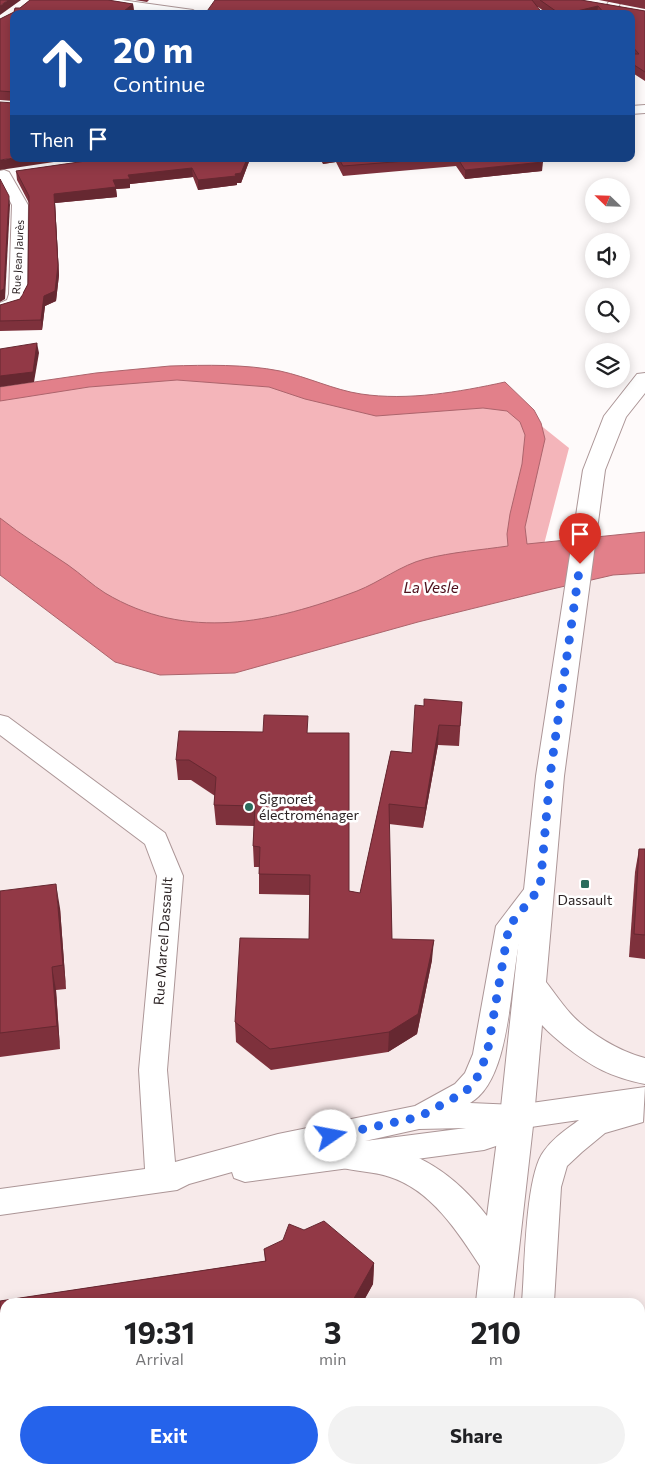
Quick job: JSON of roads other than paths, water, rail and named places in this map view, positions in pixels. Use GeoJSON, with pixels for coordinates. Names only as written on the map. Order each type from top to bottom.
{"type":"FeatureCollection","features":[{"type":"Feature","properties":{"kind":"street"},"geometry":{"type":"LineString","coordinates":[[93,0],[164,10]]}},
{"type":"Feature","properties":{"kind":"street"},"geometry":{"type":"LineString","coordinates":[[608,6],[628,10]]}},
{"type":"Feature","properties":{"kind":"street"},"geometry":{"type":"LineString","coordinates":[[2,176],[22,172]]}},
{"type":"Feature","properties":{"kind":"street","name":"Rue Jean Jaurès"},"geometry":{"type":"LineString","coordinates":[[2,176],[20,205],[18,294],[15,303],[3,308]]}},
{"type":"Feature","properties":{"kind":"street"},"geometry":{"type":"LineString","coordinates":[[495,1298],[517,1117],[550,776],[594,470],[615,416],[645,380]]}},
{"type":"Feature","properties":{"kind":"street","name":"Rue Marcel Dassault"},"geometry":{"type":"LineString","coordinates":[[0,723],[156,839],[170,876],[153,1070],[161,1179]]}},
{"type":"Feature","properties":{"kind":"street"},"geometry":{"type":"LineString","coordinates":[[419,1117],[465,1092],[476,1080],[487,1054],[509,926],[540,888]]}},
{"type":"Feature","properties":{"kind":"street"},"geometry":{"type":"LineString","coordinates":[[530,985],[559,1023],[600,1055],[622,1066],[645,1071]]}},
{"type":"Feature","properties":{"kind":"street"},"geometry":{"type":"LineString","coordinates":[[161,1179],[278,1147],[419,1117],[490,1115],[517,1117],[645,1099]]}},
{"type":"Feature","properties":{"kind":"street"},"geometry":{"type":"LineString","coordinates":[[538,1298],[546,1186],[554,1160],[571,1143],[596,1124],[620,1115],[645,1110]]}},
{"type":"Feature","properties":{"kind":"street"},"geometry":{"type":"LineString","coordinates":[[0,1202],[161,1179],[484,1138],[498,1133],[517,1117]]}},
{"type":"Feature","properties":{"kind":"street"},"geometry":{"type":"LineString","coordinates":[[349,1156],[391,1162],[420,1174],[445,1191],[472,1222],[499,1263]]}},
{"type":"Feature","properties":{"kind":"water","name":"La Vesle"},"geometry":{"type":"Polygon","coordinates":[[[197,365],[267,369],[280,371],[351,392],[379,396],[433,394],[505,382],[534,410],[541,423],[545,439],[525,527],[527,544],[645,532],[645,573],[613,575],[548,590],[418,622],[235,673],[160,675],[115,662],[0,575],[0,518],[105,593],[136,608],[167,618],[198,622],[262,619],[293,612],[357,591],[407,565],[425,559],[508,546],[507,534],[510,514],[522,464],[525,435],[520,422],[507,411],[483,408],[376,416],[305,399],[269,387],[177,380],[89,387],[0,401],[0,387],[96,373],[197,365]]]}},
{"type":"Feature","properties":{"kind":"place","name":"Signoret électroménager"},"geometry":{"type":"Point","coordinates":[249,807]}},
{"type":"Feature","properties":{"kind":"place","name":"Dassault"},"geometry":{"type":"Point","coordinates":[585,884]}}]}
